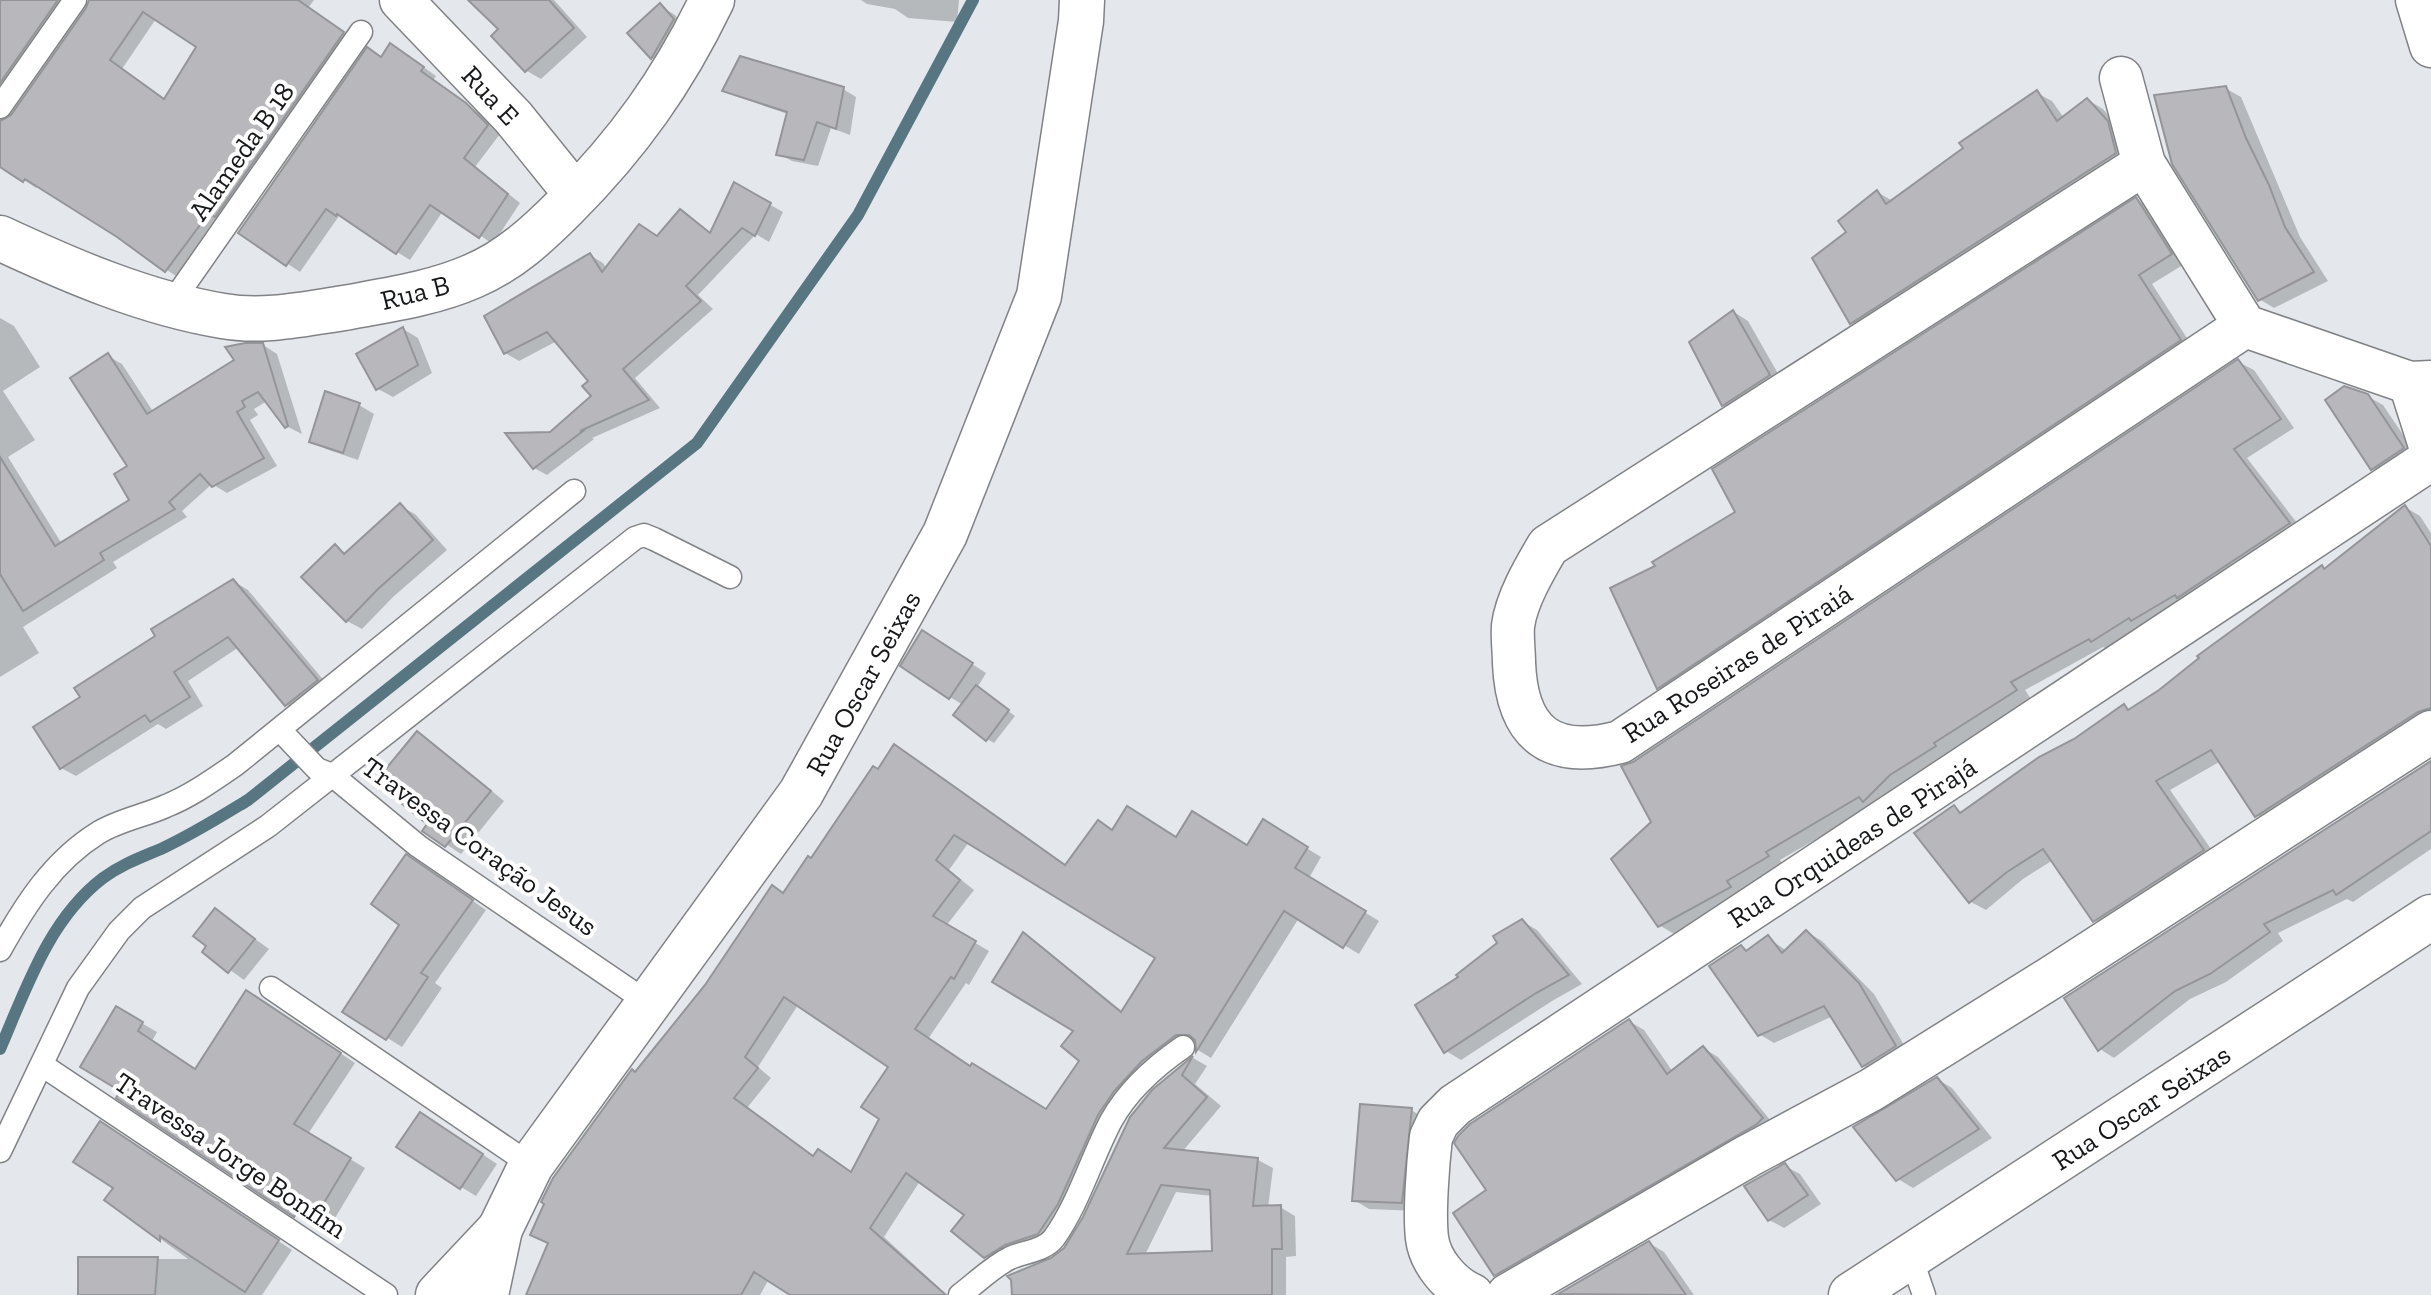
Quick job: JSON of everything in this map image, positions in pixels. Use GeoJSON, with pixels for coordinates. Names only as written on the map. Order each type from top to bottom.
{"type":"FeatureCollection","features":[{"type":"Feature","properties":{"kind":"main road","name":"Rua B"},"geometry":{"type":"LineString","coordinates":[[0,238],[64,268],[171,304],[224,316],[255,319],[284,318],[406,297],[474,276],[503,260],[537,234],[628,138],[666,86],[712,0]]}},
{"type":"Feature","properties":{"kind":"main road","name":"Rua Oscar Seixas"},"geometry":{"type":"LineString","coordinates":[[486,1295],[500,1229],[531,1165],[801,793],[945,534],[1039,296],[1082,0]]}},
{"type":"Feature","properties":{"kind":"main road","name":"Rua Oscar Seixas"},"geometry":{"type":"LineString","coordinates":[[1851,1295],[1918,1276],[2431,917]]}},
{"type":"Feature","properties":{"kind":"main road"},"geometry":{"type":"LineString","coordinates":[[438,1295],[500,1229]]}},
{"type":"Feature","properties":{"kind":"street","name":"Rua E"},"geometry":{"type":"LineString","coordinates":[[401,0],[513,117],[576,195]]}},
{"type":"Feature","properties":{"kind":"street"},"geometry":{"type":"LineString","coordinates":[[2417,0],[2431,46]]}},
{"type":"Feature","properties":{"kind":"street"},"geometry":{"type":"LineString","coordinates":[[2121,78],[2144,164],[2245,326],[2420,383],[2431,449]]}},
{"type":"Feature","properties":{"kind":"street","name":"Rua Roseiras de Piraiá"},"geometry":{"type":"LineString","coordinates":[[2144,164],[1548,546],[1530,575],[1513,624],[1519,703],[1531,728],[1558,745],[1594,749],[1620,742],[2245,326]]}},
{"type":"Feature","properties":{"kind":"street","name":"Rua Orquideas de Pirajá"},"geometry":{"type":"LineString","coordinates":[[1472,1295],[1459,1290],[1440,1269],[1427,1240],[1431,1137],[1438,1122],[1455,1105],[2431,459]]}},
{"type":"Feature","properties":{"kind":"street"},"geometry":{"type":"LineString","coordinates":[[1508,1295],[1748,1156],[1871,1090],[2431,732]]}},
{"type":"Feature","properties":{"kind":"lane"},"geometry":{"type":"LineString","coordinates":[[0,107],[75,0]]}},
{"type":"Feature","properties":{"kind":"lane","name":"Alameda B 18"},"geometry":{"type":"LineString","coordinates":[[171,304],[361,32]]}},
{"type":"Feature","properties":{"kind":"lane"},"geometry":{"type":"LineString","coordinates":[[0,950],[41,885],[66,857],[86,841],[120,822],[188,796],[285,736],[574,491]]}},
{"type":"Feature","properties":{"kind":"lane"},"geometry":{"type":"LineString","coordinates":[[0,1151],[78,988],[119,931],[142,908],[268,826],[324,772],[635,538],[644,535],[654,539],[730,577]]}},
{"type":"Feature","properties":{"kind":"lane","name":"Travessa Coração Jesus"},"geometry":{"type":"LineString","coordinates":[[285,736],[324,772],[418,846],[650,1004]]}},
{"type":"Feature","properties":{"kind":"lane"},"geometry":{"type":"LineString","coordinates":[[271,988],[531,1165]]}},
{"type":"Feature","properties":{"kind":"lane"},"geometry":{"type":"LineString","coordinates":[[960,1295],[1011,1257],[1052,1241],[1127,1096],[1157,1065],[1183,1047]]}},
{"type":"Feature","properties":{"kind":"lane","name":"Travessa Jorge Bonfim"},"geometry":{"type":"LineString","coordinates":[[42,1065],[386,1295]]}},
{"type":"Feature","properties":{"kind":"building"},"geometry":{"type":"Polygon","coordinates":[[[0,0],[58,0],[0,83],[0,0]]]}},
{"type":"Feature","properties":{"kind":"building"},"geometry":{"type":"Polygon","coordinates":[[[89,0],[298,0],[344,32],[215,217],[209,213],[165,272],[117,237],[25,179],[23,182],[0,167],[0,121],[11,115],[89,0]],[[143,12],[110,60],[164,99],[196,47],[143,12]]]}},
{"type":"Feature","properties":{"kind":"building"},"geometry":{"type":"Polygon","coordinates":[[[468,0],[549,0],[574,28],[525,72],[491,36],[498,29],[468,0]]]}},
{"type":"Feature","properties":{"kind":"building"},"geometry":{"type":"Polygon","coordinates":[[[660,3],[674,19],[651,59],[627,33],[660,3]]]}},
{"type":"Feature","properties":{"kind":"building"},"geometry":{"type":"Polygon","coordinates":[[[390,43],[424,67],[421,71],[466,103],[488,125],[464,158],[508,194],[479,238],[430,205],[396,254],[326,209],[286,266],[238,233],[367,47],[381,57],[390,43]]]}},
{"type":"Feature","properties":{"kind":"building"},"geometry":{"type":"Polygon","coordinates":[[[740,56],[844,87],[836,129],[817,122],[804,160],[776,155],[787,112],[722,91],[740,56]]]}},
{"type":"Feature","properties":{"kind":"building"},"geometry":{"type":"Polygon","coordinates":[[[2226,86],[2285,227],[2314,272],[2258,301],[2172,164],[2154,95],[2226,86]]]}},
{"type":"Feature","properties":{"kind":"building"},"geometry":{"type":"Polygon","coordinates":[[[2037,90],[2057,121],[2087,98],[2108,121],[2116,153],[1850,324],[1812,258],[1846,232],[1838,221],[1877,190],[1886,204],[1963,148],[1959,143],[2037,90]]]}},
{"type":"Feature","properties":{"kind":"building"},"geometry":{"type":"Polygon","coordinates":[[[734,182],[771,203],[755,236],[742,228],[686,286],[701,301],[623,369],[649,400],[580,431],[583,431],[533,469],[505,433],[550,432],[591,396],[582,386],[588,381],[547,332],[504,354],[484,316],[590,253],[602,272],[639,224],[657,236],[680,209],[710,233],[734,182]]]}},
{"type":"Feature","properties":{"kind":"building"},"geometry":{"type":"Polygon","coordinates":[[[2136,197],[2172,254],[2139,275],[2181,340],[1657,689],[1610,588],[1655,566],[1652,562],[1735,512],[1712,469],[2136,197]]]}},
{"type":"Feature","properties":{"kind":"building"},"geometry":{"type":"Polygon","coordinates":[[[1733,310],[1770,375],[1722,406],[1689,342],[1733,310]]]}},
{"type":"Feature","properties":{"kind":"building"},"geometry":{"type":"Polygon","coordinates":[[[403,327],[418,365],[376,390],[356,354],[403,327]]]}},
{"type":"Feature","properties":{"kind":"building"},"geometry":{"type":"Polygon","coordinates":[[[263,343],[288,426],[285,428],[258,392],[242,401],[245,407],[237,412],[264,458],[212,487],[200,474],[169,502],[175,509],[100,553],[104,560],[23,611],[0,574],[0,457],[55,546],[129,500],[114,474],[127,466],[70,378],[108,353],[147,414],[234,360],[225,347],[263,343]]]}},
{"type":"Feature","properties":{"kind":"building"},"geometry":{"type":"Polygon","coordinates":[[[2238,359],[2281,419],[2234,449],[2290,523],[2177,598],[2175,595],[2131,621],[2129,618],[2091,642],[2089,639],[2011,682],[2017,690],[1890,775],[1863,802],[1859,797],[1766,852],[1769,856],[1727,881],[1731,887],[1658,927],[1611,859],[1651,822],[1621,766],[1633,762],[2238,359]]]}},
{"type":"Feature","properties":{"kind":"building"},"geometry":{"type":"Polygon","coordinates":[[[2344,386],[2368,394],[2404,448],[2371,470],[2325,400],[2344,386]]]}},
{"type":"Feature","properties":{"kind":"building"},"geometry":{"type":"Polygon","coordinates":[[[325,391],[360,403],[343,453],[309,442],[325,391]]]}},
{"type":"Feature","properties":{"kind":"building"},"geometry":{"type":"Polygon","coordinates":[[[400,503],[433,540],[346,622],[301,577],[335,544],[344,554],[400,503]]]}},
{"type":"Feature","properties":{"kind":"building"},"geometry":{"type":"Polygon","coordinates":[[[2405,505],[2431,546],[2431,708],[2418,712],[2255,817],[2211,750],[2156,781],[2204,850],[2093,922],[2043,849],[2007,872],[1969,903],[1914,833],[1954,805],[1960,813],[2039,757],[2074,739],[2124,704],[2128,710],[2159,690],[2199,658],[2197,656],[2322,565],[2324,569],[2405,505]]]}},
{"type":"Feature","properties":{"kind":"building"},"geometry":{"type":"Polygon","coordinates":[[[233,579],[318,680],[285,706],[228,637],[174,672],[190,697],[150,722],[145,715],[60,769],[33,727],[80,697],[74,688],[155,636],[151,629],[233,579]]]}},
{"type":"Feature","properties":{"kind":"building"},"geometry":{"type":"Polygon","coordinates":[[[922,630],[973,663],[949,699],[900,666],[922,630]]]}},
{"type":"Feature","properties":{"kind":"building"},"geometry":{"type":"Polygon","coordinates":[[[976,685],[1009,710],[986,741],[953,715],[976,685]]]}},
{"type":"Feature","properties":{"kind":"building"},"geometry":{"type":"Polygon","coordinates":[[[417,731],[491,791],[445,847],[422,831],[427,824],[375,782],[417,731]]]}},
{"type":"Feature","properties":{"kind":"building"},"geometry":{"type":"Polygon","coordinates":[[[894,744],[1065,865],[1098,820],[1112,830],[1127,806],[1176,837],[1192,811],[1247,845],[1263,819],[1308,847],[1295,868],[1366,911],[1343,948],[1284,911],[1196,1052],[1195,1040],[1189,1035],[1176,1035],[1142,1061],[1114,1091],[1098,1115],[1058,1204],[1038,1234],[1005,1245],[984,1258],[951,1231],[964,1215],[906,1173],[870,1228],[946,1295],[790,1295],[754,1272],[741,1295],[526,1295],[548,1243],[530,1235],[553,1178],[632,1069],[635,1072],[705,985],[772,885],[783,893],[808,856],[811,858],[873,766],[878,769],[894,744]],[[954,835],[936,860],[960,880],[933,916],[976,941],[954,979],[951,977],[915,1029],[970,1066],[972,1063],[1046,1109],[1079,1061],[1061,1046],[1073,1031],[992,982],[1023,932],[1121,1012],[1155,958],[954,835]],[[784,997],[745,1057],[758,1068],[734,1098],[813,1156],[818,1149],[851,1172],[879,1119],[861,1107],[888,1067],[784,997]]]}},
{"type":"Feature","properties":{"kind":"building"},"geometry":{"type":"Polygon","coordinates":[[[2431,761],[2431,831],[2336,895],[2333,890],[2264,924],[2270,932],[2210,974],[2175,991],[2098,1051],[2064,998],[2431,761]]]}},
{"type":"Feature","properties":{"kind":"building"},"geometry":{"type":"Polygon","coordinates":[[[406,854],[473,900],[421,973],[428,977],[386,1040],[342,1012],[399,925],[371,904],[406,854]]]}},
{"type":"Feature","properties":{"kind":"building"},"geometry":{"type":"Polygon","coordinates":[[[215,908],[255,939],[228,973],[202,952],[206,946],[193,936],[215,908]]]}},
{"type":"Feature","properties":{"kind":"building"},"geometry":{"type":"Polygon","coordinates":[[[1522,919],[1569,975],[1444,1053],[1415,1005],[1458,977],[1456,975],[1497,943],[1493,936],[1522,919]]]}},
{"type":"Feature","properties":{"kind":"building"},"geometry":{"type":"Polygon","coordinates":[[[1806,930],[1859,983],[1896,1046],[1862,1067],[1824,1006],[1758,1036],[1709,966],[1741,945],[1746,951],[1768,935],[1782,953],[1806,930]]]}},
{"type":"Feature","properties":{"kind":"building"},"geometry":{"type":"Polygon","coordinates":[[[246,990],[341,1053],[294,1124],[351,1158],[319,1211],[304,1202],[294,1217],[116,1098],[120,1091],[80,1067],[116,1006],[143,1022],[138,1031],[195,1069],[246,990]]]}},
{"type":"Feature","properties":{"kind":"building"},"geometry":{"type":"Polygon","coordinates":[[[1629,1019],[1667,1074],[1703,1046],[1763,1118],[1494,1276],[1453,1213],[1486,1190],[1454,1143],[1470,1124],[1629,1019]]]}},
{"type":"Feature","properties":{"kind":"building"},"geometry":{"type":"Polygon","coordinates":[[[1193,1056],[1182,1075],[1207,1097],[1164,1148],[1258,1158],[1253,1206],[1281,1205],[1282,1249],[1272,1249],[1272,1295],[1012,1295],[1011,1280],[1007,1276],[1051,1258],[1064,1248],[1083,1217],[1130,1117],[1152,1090],[1193,1056]],[[1161,1185],[1127,1254],[1212,1251],[1210,1190],[1161,1185]]]}},
{"type":"Feature","properties":{"kind":"building"},"geometry":{"type":"Polygon","coordinates":[[[1937,1077],[1979,1129],[1896,1181],[1853,1127],[1937,1077]]]}},
{"type":"Feature","properties":{"kind":"building"},"geometry":{"type":"Polygon","coordinates":[[[1360,1104],[1412,1108],[1402,1203],[1352,1201],[1360,1104]]]}},
{"type":"Feature","properties":{"kind":"building"},"geometry":{"type":"Polygon","coordinates":[[[420,1112],[483,1154],[460,1189],[396,1147],[420,1112]]]}},
{"type":"Feature","properties":{"kind":"building"},"geometry":{"type":"Polygon","coordinates":[[[100,1121],[279,1240],[245,1292],[160,1236],[160,1241],[104,1200],[113,1188],[73,1162],[100,1121]]]}},
{"type":"Feature","properties":{"kind":"building"},"geometry":{"type":"Polygon","coordinates":[[[1785,1163],[1808,1195],[1768,1221],[1744,1186],[1785,1163]]]}},
{"type":"Feature","properties":{"kind":"building"},"geometry":{"type":"Polygon","coordinates":[[[1649,1241],[1686,1295],[1558,1294],[1649,1241]]]}},
{"type":"Feature","properties":{"kind":"building"},"geometry":{"type":"Polygon","coordinates":[[[78,1257],[158,1257],[155,1295],[78,1295],[78,1257]]]}},
{"type":"Feature","properties":{"kind":"waterway"},"geometry":{"type":"LineString","coordinates":[[0,1049],[30,979],[54,934],[84,895],[103,878],[185,837],[248,800],[697,443],[858,215],[973,0]]}}]}
